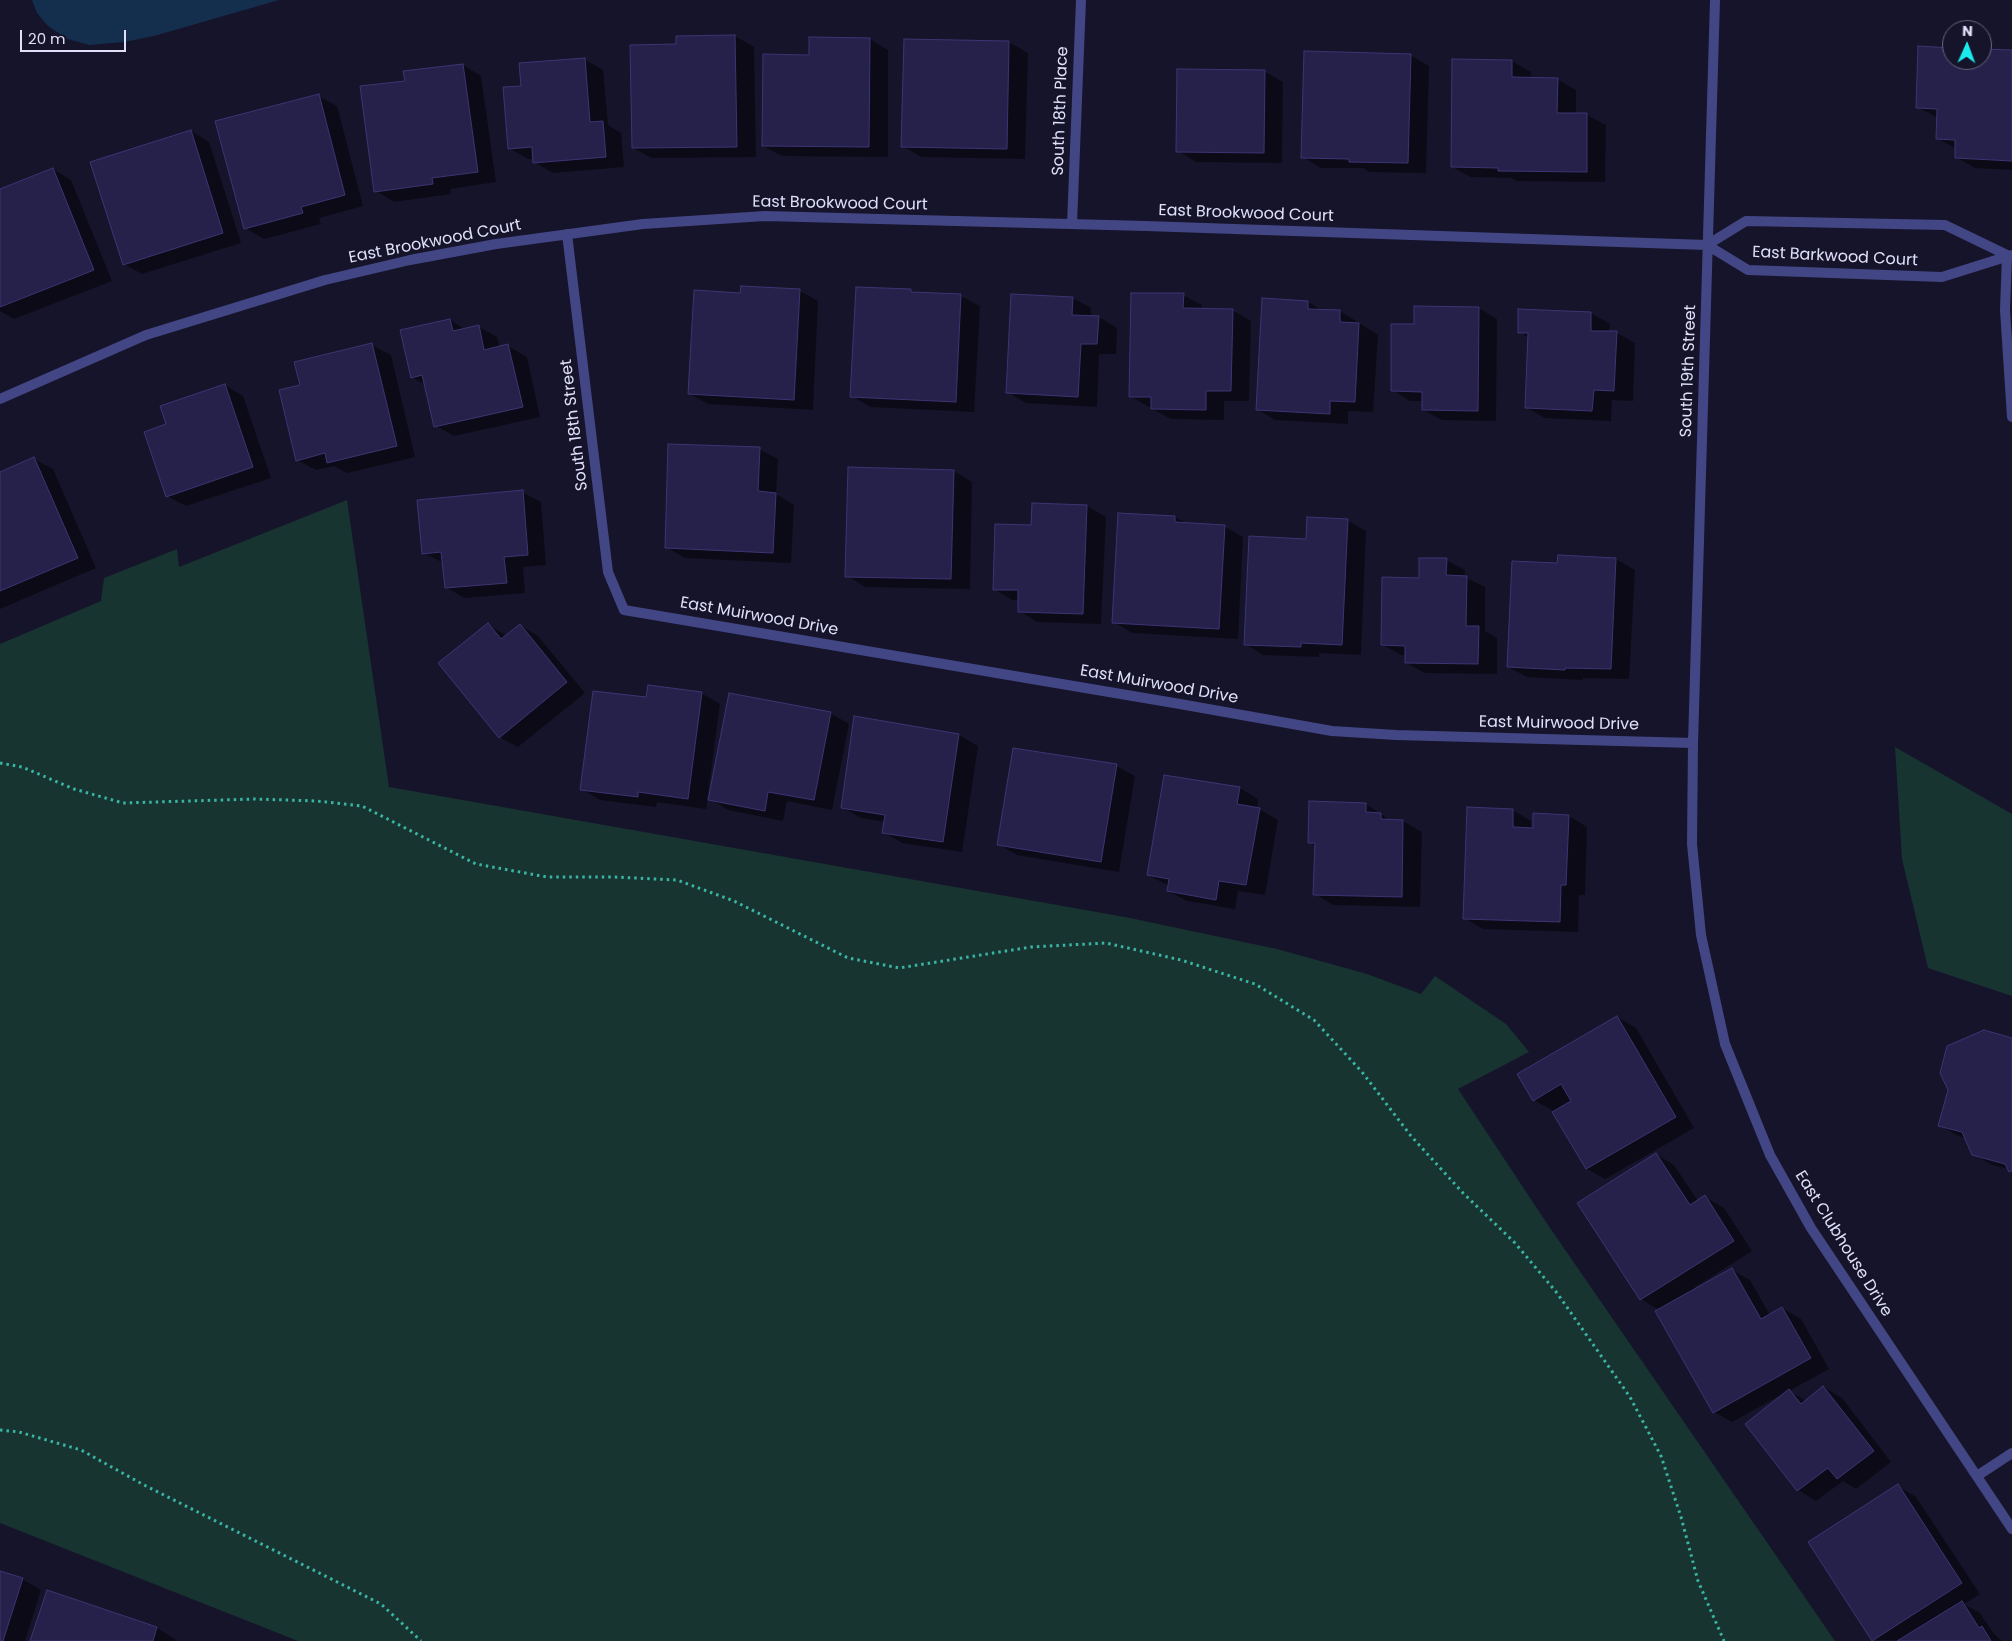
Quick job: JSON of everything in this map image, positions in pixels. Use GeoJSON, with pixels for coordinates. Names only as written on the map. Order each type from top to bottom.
{"type":"FeatureCollection","features":[{"type":"Feature","properties":{"kind":"street","name":"South 18th Place"},"geometry":{"type":"LineString","coordinates":[[1072,224],[1081,0]]}},
{"type":"Feature","properties":{"kind":"street","name":"South 19th Street"},"geometry":{"type":"LineString","coordinates":[[1693,743],[1715,0]]}},
{"type":"Feature","properties":{"kind":"street","name":"East Brookwood Court"},"geometry":{"type":"LineString","coordinates":[[0,399],[146,335],[325,280],[410,260],[567,234],[643,224],[765,216],[1707,245]]}},
{"type":"Feature","properties":{"kind":"street","name":"East Barkwood Court"},"geometry":{"type":"LineString","coordinates":[[1746,221],[1944,225],[2009,255],[1942,277],[1748,270],[1707,245],[1746,221]]}},
{"type":"Feature","properties":{"kind":"street","name":"South 18th Street"},"geometry":{"type":"LineString","coordinates":[[567,234],[608,572],[624,610]]}},
{"type":"Feature","properties":{"kind":"street"},"geometry":{"type":"LineString","coordinates":[[2009,255],[2005,310],[2012,417]]}},
{"type":"Feature","properties":{"kind":"street","name":"East Muirwood Drive"},"geometry":{"type":"LineString","coordinates":[[624,610],[1332,731],[1396,735],[1693,743]]}},
{"type":"Feature","properties":{"kind":"street","name":"East Clubhouse Drive"},"geometry":{"type":"LineString","coordinates":[[1693,743],[1692,844],[1702,935],[1725,1044],[1770,1155],[1811,1228],[2012,1529]]}},
{"type":"Feature","properties":{"kind":"street"},"geometry":{"type":"LineString","coordinates":[[1977,1476],[2012,1453]]}},
{"type":"Feature","properties":{"kind":"path"},"geometry":{"type":"LineString","coordinates":[[0,763],[22,767],[74,788],[122,803],[254,799],[317,801],[362,806],[476,864],[547,877],[614,877],[677,880],[734,901],[848,958],[899,968],[1031,947],[1106,943],[1181,960],[1255,984],[1314,1020],[1362,1072],[1410,1136],[1463,1193],[1515,1243],[1557,1293],[1630,1397],[1661,1456],[1681,1517],[1698,1582],[1724,1641]]}},
{"type":"Feature","properties":{"kind":"path"},"geometry":{"type":"LineString","coordinates":[[0,1430],[19,1432],[81,1450],[144,1485],[381,1604],[421,1641]]}},
{"type":"Feature","properties":{"kind":"green space"},"geometry":{"type":"Polygon","coordinates":[[[347,500],[389,787],[1125,917],[1277,949],[1367,974],[1421,994],[1435,976],[1506,1024],[1529,1052],[1458,1089],[1548,1225],[1835,1641],[298,1641],[0,1523],[0,644],[101,601],[104,578],[177,549],[179,567],[347,500]]]}},
{"type":"Feature","properties":{"kind":"green space"},"geometry":{"type":"Polygon","coordinates":[[[1895,747],[2012,814],[2012,996],[1928,968],[1902,859],[1895,747]]]}},
{"type":"Feature","properties":{"kind":"water"},"geometry":{"type":"Polygon","coordinates":[[[32,0],[279,0],[154,36],[124,42],[89,45],[68,39],[48,26],[37,13],[32,0]]]}},
{"type":"Feature","properties":{"kind":"building"},"geometry":{"type":"Polygon","coordinates":[[[735,35],[737,147],[632,148],[630,45],[676,44],[676,36],[735,35]]]}},
{"type":"Feature","properties":{"kind":"building"},"geometry":{"type":"Polygon","coordinates":[[[809,37],[870,38],[869,147],[762,146],[763,54],[809,55],[809,37]]]}},
{"type":"Feature","properties":{"kind":"building"},"geometry":{"type":"Polygon","coordinates":[[[904,39],[1009,41],[1007,149],[901,147],[904,39]]]}},
{"type":"Feature","properties":{"kind":"building"},"geometry":{"type":"Polygon","coordinates":[[[1918,46],[1942,47],[1942,70],[1992,70],[1992,49],[2012,50],[2012,161],[1955,158],[1955,140],[1936,139],[1937,109],[1916,108],[1918,46]]]}},
{"type":"Feature","properties":{"kind":"building"},"geometry":{"type":"Polygon","coordinates":[[[1304,51],[1411,54],[1408,163],[1349,162],[1349,159],[1301,158],[1304,51]]]}},
{"type":"Feature","properties":{"kind":"building"},"geometry":{"type":"Polygon","coordinates":[[[585,58],[590,122],[603,121],[606,157],[533,163],[532,147],[508,149],[503,87],[521,86],[519,63],[585,58]]]}},
{"type":"Feature","properties":{"kind":"building"},"geometry":{"type":"Polygon","coordinates":[[[1452,59],[1512,60],[1512,77],[1558,78],[1557,113],[1587,113],[1587,172],[1498,171],[1498,168],[1451,167],[1452,59]]]}},
{"type":"Feature","properties":{"kind":"building"},"geometry":{"type":"Polygon","coordinates":[[[463,64],[478,172],[432,178],[433,184],[374,192],[360,86],[405,81],[403,71],[463,64]]]}},
{"type":"Feature","properties":{"kind":"building"},"geometry":{"type":"Polygon","coordinates":[[[1177,69],[1265,70],[1264,153],[1176,152],[1177,69]]]}},
{"type":"Feature","properties":{"kind":"building"},"geometry":{"type":"Polygon","coordinates":[[[319,94],[345,195],[301,207],[303,213],[244,229],[215,121],[319,94]]]}},
{"type":"Feature","properties":{"kind":"building"},"geometry":{"type":"Polygon","coordinates":[[[191,130],[223,233],[123,265],[90,162],[191,130]]]}},
{"type":"Feature","properties":{"kind":"building"},"geometry":{"type":"Polygon","coordinates":[[[53,168],[94,270],[0,307],[0,189],[53,168]]]}},
{"type":"Feature","properties":{"kind":"building"},"geometry":{"type":"Polygon","coordinates":[[[741,286],[800,289],[794,400],[688,394],[694,290],[740,293],[741,286]]]}},
{"type":"Feature","properties":{"kind":"building"},"geometry":{"type":"Polygon","coordinates":[[[856,287],[911,289],[911,292],[961,294],[956,402],[850,397],[856,287]]]}},
{"type":"Feature","properties":{"kind":"building"},"geometry":{"type":"Polygon","coordinates":[[[1131,293],[1184,293],[1183,308],[1233,309],[1231,391],[1206,391],[1206,410],[1151,409],[1151,397],[1129,397],[1131,293]]]}},
{"type":"Feature","properties":{"kind":"building"},"geometry":{"type":"Polygon","coordinates":[[[1011,294],[1073,297],[1072,315],[1099,316],[1097,344],[1081,344],[1078,397],[1006,393],[1011,294]]]}},
{"type":"Feature","properties":{"kind":"building"},"geometry":{"type":"Polygon","coordinates":[[[1262,298],[1308,301],[1308,309],[1340,310],[1340,322],[1359,323],[1355,402],[1330,401],[1330,414],[1256,410],[1262,298]]]}},
{"type":"Feature","properties":{"kind":"building"},"geometry":{"type":"Polygon","coordinates":[[[1414,306],[1479,307],[1478,411],[1422,410],[1422,392],[1391,391],[1391,324],[1414,324],[1414,306]]]}},
{"type":"Feature","properties":{"kind":"building"},"geometry":{"type":"Polygon","coordinates":[[[1518,309],[1591,312],[1591,331],[1617,331],[1614,391],[1594,390],[1592,411],[1525,408],[1528,333],[1518,333],[1518,309]]]}},
{"type":"Feature","properties":{"kind":"building"},"geometry":{"type":"Polygon","coordinates":[[[450,319],[453,331],[479,325],[484,350],[508,344],[523,407],[434,427],[422,375],[411,378],[400,330],[450,319]]]}},
{"type":"Feature","properties":{"kind":"building"},"geometry":{"type":"Polygon","coordinates":[[[372,343],[397,446],[327,463],[325,453],[296,461],[279,390],[300,385],[294,362],[372,343]]]}},
{"type":"Feature","properties":{"kind":"building"},"geometry":{"type":"Polygon","coordinates":[[[225,384],[253,467],[166,497],[144,432],[166,424],[160,406],[225,384]]]}},
{"type":"Feature","properties":{"kind":"building"},"geometry":{"type":"Polygon","coordinates":[[[668,444],[760,447],[758,491],[776,493],[773,553],[665,548],[668,444]]]}},
{"type":"Feature","properties":{"kind":"building"},"geometry":{"type":"Polygon","coordinates":[[[34,457],[78,558],[0,591],[0,472],[34,457]]]}},
{"type":"Feature","properties":{"kind":"building"},"geometry":{"type":"Polygon","coordinates":[[[848,467],[954,470],[951,579],[845,577],[848,467]]]}},
{"type":"Feature","properties":{"kind":"building"},"geometry":{"type":"Polygon","coordinates":[[[523,490],[528,555],[504,557],[507,583],[445,588],[441,552],[422,554],[417,500],[523,490]]]}},
{"type":"Feature","properties":{"kind":"building"},"geometry":{"type":"Polygon","coordinates":[[[1032,503],[1087,505],[1083,614],[1018,612],[1018,590],[993,590],[995,524],[1031,525],[1032,503]]]}},
{"type":"Feature","properties":{"kind":"building"},"geometry":{"type":"Polygon","coordinates":[[[1118,513],[1175,516],[1175,522],[1225,525],[1219,629],[1112,623],[1118,513]]]}},
{"type":"Feature","properties":{"kind":"building"},"geometry":{"type":"Polygon","coordinates":[[[1307,517],[1348,519],[1342,645],[1301,643],[1301,647],[1244,645],[1249,536],[1306,539],[1307,517]]]}},
{"type":"Feature","properties":{"kind":"building"},"geometry":{"type":"Polygon","coordinates":[[[1558,555],[1616,558],[1611,669],[1565,668],[1565,670],[1507,667],[1512,561],[1557,563],[1558,555]]]}},
{"type":"Feature","properties":{"kind":"building"},"geometry":{"type":"Polygon","coordinates":[[[1419,558],[1447,558],[1446,575],[1467,576],[1466,626],[1479,626],[1478,664],[1405,663],[1405,646],[1381,645],[1382,577],[1419,578],[1419,558]]]}},
{"type":"Feature","properties":{"kind":"building"},"geometry":{"type":"Polygon","coordinates":[[[488,623],[501,639],[520,624],[567,682],[499,738],[438,663],[488,623]]]}},
{"type":"Feature","properties":{"kind":"building"},"geometry":{"type":"Polygon","coordinates":[[[648,685],[702,692],[688,799],[638,792],[638,797],[580,790],[593,691],[646,697],[648,685]]]}},
{"type":"Feature","properties":{"kind":"building"},"geometry":{"type":"Polygon","coordinates":[[[729,693],[831,712],[814,800],[768,792],[765,811],[708,800],[729,693]]]}},
{"type":"Feature","properties":{"kind":"building"},"geometry":{"type":"Polygon","coordinates":[[[854,716],[959,734],[943,842],[882,833],[885,815],[841,808],[854,716]]]}},
{"type":"Feature","properties":{"kind":"building"},"geometry":{"type":"Polygon","coordinates":[[[1013,748],[1117,764],[1101,862],[997,845],[1013,748]]]}},
{"type":"Feature","properties":{"kind":"building"},"geometry":{"type":"Polygon","coordinates":[[[1164,775],[1240,787],[1237,804],[1260,808],[1246,885],[1219,881],[1216,900],[1167,891],[1169,879],[1147,875],[1164,775]]]}},
{"type":"Feature","properties":{"kind":"building"},"geometry":{"type":"Polygon","coordinates":[[[1309,801],[1366,803],[1366,812],[1381,813],[1381,819],[1403,820],[1402,897],[1313,895],[1315,843],[1308,843],[1309,801]]]}},
{"type":"Feature","properties":{"kind":"building"},"geometry":{"type":"Polygon","coordinates":[[[1467,807],[1513,809],[1513,827],[1533,828],[1533,813],[1569,815],[1566,885],[1561,885],[1560,922],[1463,919],[1467,807]]]}},
{"type":"Feature","properties":{"kind":"building"},"geometry":{"type":"Polygon","coordinates":[[[1617,1016],[1676,1117],[1586,1169],[1552,1112],[1571,1101],[1561,1084],[1533,1101],[1517,1074],[1617,1016]]]}},
{"type":"Feature","properties":{"kind":"building"},"geometry":{"type":"Polygon","coordinates":[[[1984,1030],[2012,1038],[2012,1171],[2009,1172],[2005,1164],[1972,1155],[1962,1132],[1938,1126],[1948,1090],[1940,1073],[1947,1046],[1984,1030]]]}},
{"type":"Feature","properties":{"kind":"building"},"geometry":{"type":"Polygon","coordinates":[[[1656,1153],[1690,1205],[1705,1195],[1734,1241],[1640,1300],[1577,1203],[1656,1153]]]}},
{"type":"Feature","properties":{"kind":"building"},"geometry":{"type":"Polygon","coordinates":[[[1732,1268],[1761,1319],[1782,1307],[1811,1358],[1713,1413],[1655,1311],[1732,1268]]]}},
{"type":"Feature","properties":{"kind":"building"},"geometry":{"type":"Polygon","coordinates":[[[1823,1386],[1874,1451],[1837,1479],[1828,1468],[1797,1491],[1745,1424],[1789,1389],[1801,1404],[1823,1386]]]}},
{"type":"Feature","properties":{"kind":"building"},"geometry":{"type":"Polygon","coordinates":[[[1898,1484],[1962,1583],[1872,1641],[1808,1542],[1898,1484]]]}},
{"type":"Feature","properties":{"kind":"building"},"geometry":{"type":"Polygon","coordinates":[[[0,1571],[23,1578],[3,1641],[0,1641],[0,1571]]]}},
{"type":"Feature","properties":{"kind":"building"},"geometry":{"type":"Polygon","coordinates":[[[47,1590],[157,1627],[153,1641],[30,1641],[47,1590]]]}},
{"type":"Feature","properties":{"kind":"building"},"geometry":{"type":"Polygon","coordinates":[[[1962,1601],[1979,1628],[1982,1626],[1991,1641],[1897,1641],[1962,1601]]]}}]}
